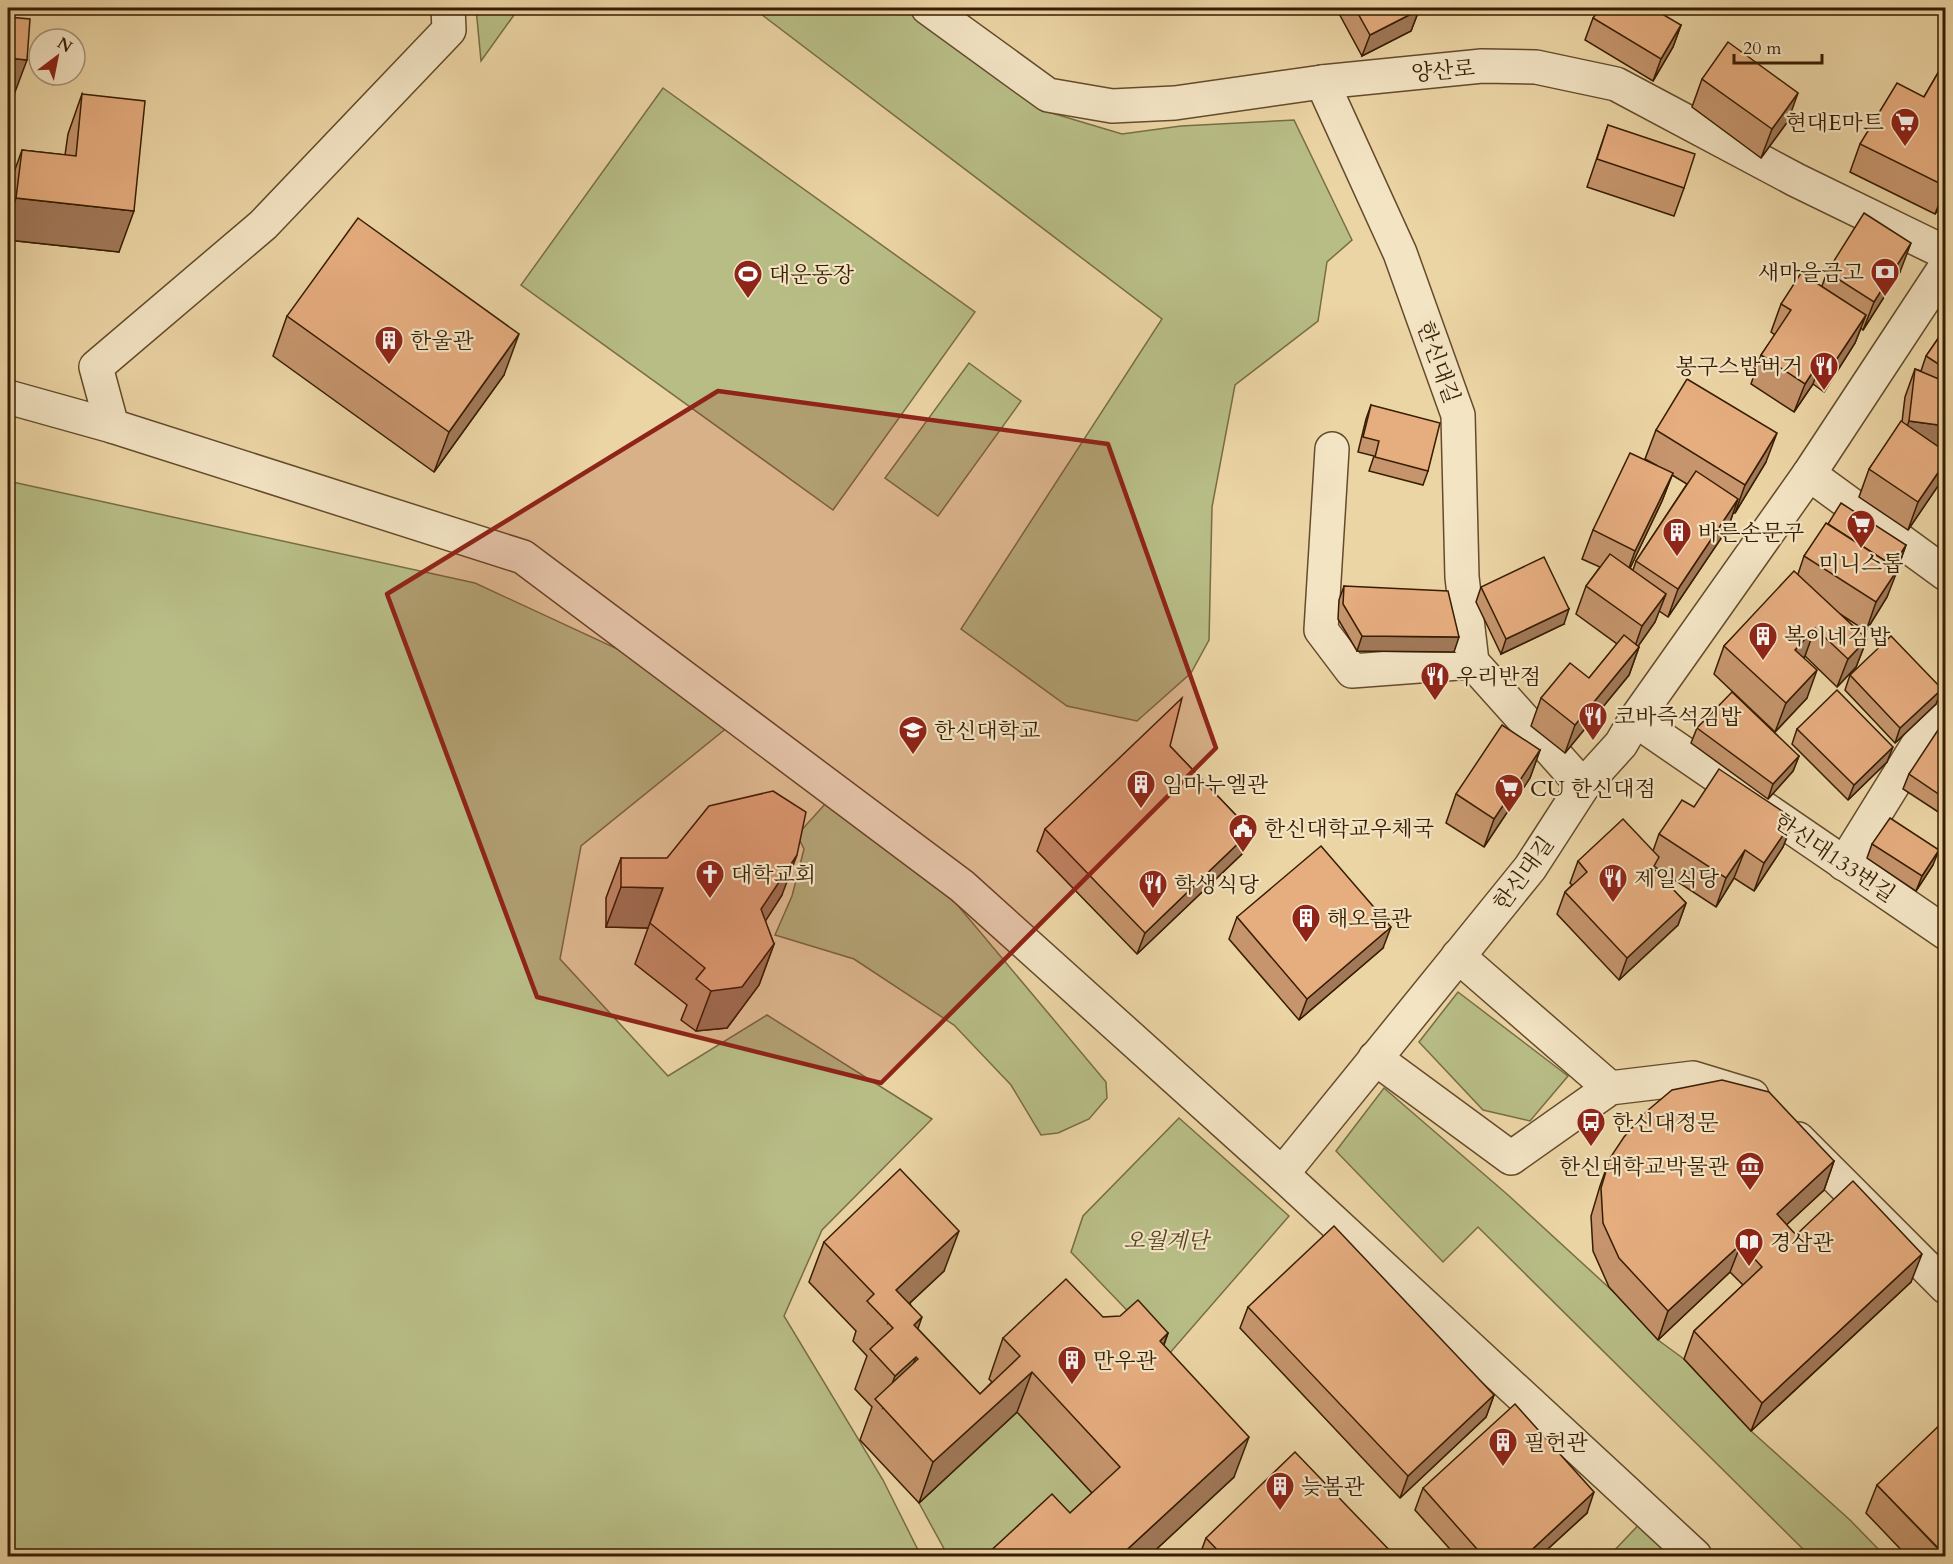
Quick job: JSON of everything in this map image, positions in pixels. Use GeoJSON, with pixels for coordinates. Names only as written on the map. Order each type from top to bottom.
{"type":"FeatureCollection","features":[{"type":"Feature","properties":{"kind":"street"},"geometry":{"type":"LineString","coordinates":[[112,426],[96,367],[264,225],[449,30],[448,8]]}},
{"type":"Feature","properties":{"kind":"street","name":"양산로"},"geometry":{"type":"LineString","coordinates":[[928,8],[1048,95],[1112,106],[1175,103],[1322,82],[1482,66],[1536,67],[1616,84],[1796,180],[1946,253]]}},
{"type":"Feature","properties":{"kind":"street","name":"한신대길"},"geometry":{"type":"LineString","coordinates":[[1322,82],[1400,253],[1458,416],[1462,577],[1472,662]]}},
{"type":"Feature","properties":{"kind":"street","name":"한신대길"},"geometry":{"type":"LineString","coordinates":[[1282,1173],[1530,868],[1583,786],[1621,744],[1635,720],[1809,474],[1946,266]]}},
{"type":"Feature","properties":{"kind":"street"},"geometry":{"type":"LineString","coordinates":[[8,397],[112,426],[523,557],[962,886],[1282,1173],[1695,1557]]}},
{"type":"Feature","properties":{"kind":"street"},"geometry":{"type":"LineString","coordinates":[[1332,449],[1321,630],[1352,671],[1472,662],[1583,786]]}},
{"type":"Feature","properties":{"kind":"street"},"geometry":{"type":"LineString","coordinates":[[1809,474],[1946,574]]}},
{"type":"Feature","properties":{"kind":"street"},"geometry":{"type":"LineString","coordinates":[[1844,864],[1917,746],[1946,709]]}},
{"type":"Feature","properties":{"kind":"street","name":"한신대133번길"},"geometry":{"type":"LineString","coordinates":[[1635,720],[1946,933]]}},
{"type":"Feature","properties":{"kind":"street"},"geometry":{"type":"LineString","coordinates":[[1458,956],[1610,1088]]}},
{"type":"Feature","properties":{"kind":"street"},"geometry":{"type":"LineString","coordinates":[[1375,1058],[1511,1158],[1610,1088],[1693,1078],[1756,1097],[1946,1287]]}},
{"type":"Feature","properties":{"kind":"highlighted area"},"geometry":{"type":"Polygon","coordinates":[[[718,391],[1108,444],[1216,748],[881,1083],[537,997],[387,594],[718,391]]]}},
{"type":"Feature","properties":{"kind":"green space"},"geometry":{"type":"Polygon","coordinates":[[[476,8],[519,8],[481,61],[476,8]]]}},
{"type":"Feature","properties":{"kind":"green space"},"geometry":{"type":"Polygon","coordinates":[[[753,8],[904,8],[1045,111],[1122,134],[1181,126],[1294,120],[1352,240],[1327,262],[1318,321],[1235,385],[1212,507],[1209,640],[1191,673],[1137,721],[1067,706],[961,629],[1162,319],[753,8]]]}},
{"type":"Feature","properties":{"kind":"green space","name":"대운동장"},"geometry":{"type":"Polygon","coordinates":[[[663,88],[975,312],[833,510],[521,285],[663,88]]]}},
{"type":"Feature","properties":{"kind":"green space"},"geometry":{"type":"Polygon","coordinates":[[[969,363],[1021,401],[938,516],[885,478],[969,363]]]}},
{"type":"Feature","properties":{"kind":"green space"},"geometry":{"type":"Polygon","coordinates":[[[8,481],[475,583],[749,710],[581,846],[560,959],[668,1076],[767,1015],[932,1119],[822,1230],[784,1316],[883,1480],[921,1556],[8,1556],[8,481]]]}},
{"type":"Feature","properties":{"kind":"green space"},"geometry":{"type":"Polygon","coordinates":[[[826,803],[955,902],[1106,1082],[1107,1098],[1089,1119],[1058,1133],[1041,1135],[1011,1085],[954,1025],[854,959],[775,935],[792,896],[804,849],[797,835],[826,803]]]}},
{"type":"Feature","properties":{"kind":"green space"},"geometry":{"type":"Polygon","coordinates":[[[1458,992],[1568,1076],[1530,1121],[1483,1110],[1419,1042],[1458,992]]]}},
{"type":"Feature","properties":{"kind":"green space"},"geometry":{"type":"Polygon","coordinates":[[[1384,1088],[1508,1195],[1617,1295],[1658,1340],[1684,1359],[1751,1431],[1850,1520],[1885,1556],[1810,1556],[1478,1227],[1443,1262],[1336,1151],[1384,1088]]]}},
{"type":"Feature","properties":{"kind":"green space","name":"오월계단"},"geometry":{"type":"Polygon","coordinates":[[[1179,1118],[1289,1216],[1169,1354],[1071,1252],[1083,1216],[1179,1118]]]}},
{"type":"Feature","properties":{"kind":"green space"},"geometry":{"type":"Polygon","coordinates":[[[1017,1412],[1105,1507],[1013,1556],[948,1556],[919,1503],[1017,1412]]]}},
{"type":"Feature","properties":{"kind":"green space"},"geometry":{"type":"Polygon","coordinates":[[[1649,1514],[1695,1556],[1609,1556],[1649,1514]]]}},
{"type":"Feature","properties":{"kind":"building"},"geometry":{"type":"Polygon","coordinates":[[[1355,8],[1418,8],[1419,10],[1370,35],[1355,8]]]}},
{"type":"Feature","properties":{"kind":"building"},"geometry":{"type":"Polygon","coordinates":[[[1600,8],[1652,8],[1681,25],[1661,59],[1593,18],[1600,8]]]}},
{"type":"Feature","properties":{"kind":"building"},"geometry":{"type":"Polygon","coordinates":[[[8,17],[30,19],[29,27],[27,27],[27,60],[8,58],[8,17]]]}},
{"type":"Feature","properties":{"kind":"building"},"geometry":{"type":"Polygon","coordinates":[[[1728,42],[1798,93],[1772,129],[1702,79],[1728,42]]]}},
{"type":"Feature","properties":{"kind":"building","name":"현대E마트"},"geometry":{"type":"Polygon","coordinates":[[[1946,59],[1945,186],[1860,144],[1897,83],[1924,97],[1946,59]]]}},
{"type":"Feature","properties":{"kind":"building"},"geometry":{"type":"Polygon","coordinates":[[[82,94],[145,101],[134,211],[16,198],[22,150],[76,156],[82,94]]]}},
{"type":"Feature","properties":{"kind":"building"},"geometry":{"type":"Polygon","coordinates":[[[1608,125],[1695,154],[1684,188],[1597,159],[1608,125]]]}},
{"type":"Feature","properties":{"kind":"building"},"geometry":{"type":"Polygon","coordinates":[[[1864,213],[1911,243],[1874,302],[1827,272],[1864,213]]]}},
{"type":"Feature","properties":{"kind":"building","name":"한울관"},"geometry":{"type":"Polygon","coordinates":[[[358,218],[519,334],[449,432],[287,316],[358,218]]]}},
{"type":"Feature","properties":{"kind":"building"},"geometry":{"type":"Polygon","coordinates":[[[1801,273],[1866,315],[1834,363],[1823,356],[1805,384],[1761,355],[1791,310],[1781,304],[1801,273]]]}},
{"type":"Feature","properties":{"kind":"building"},"geometry":{"type":"Polygon","coordinates":[[[1946,327],[1946,369],[1926,356],[1946,327]]]}},
{"type":"Feature","properties":{"kind":"building"},"geometry":{"type":"Polygon","coordinates":[[[1915,369],[1946,382],[1946,426],[1909,421],[1915,369]]]}},
{"type":"Feature","properties":{"kind":"building"},"geometry":{"type":"Polygon","coordinates":[[[1687,379],[1777,433],[1745,485],[1656,430],[1687,379]]]}},
{"type":"Feature","properties":{"kind":"building"},"geometry":{"type":"Polygon","coordinates":[[[1371,405],[1440,423],[1428,471],[1375,457],[1379,441],[1363,437],[1371,405]]]}},
{"type":"Feature","properties":{"kind":"building"},"geometry":{"type":"Polygon","coordinates":[[[1901,421],[1946,452],[1946,461],[1918,502],[1869,469],[1901,421]]]}},
{"type":"Feature","properties":{"kind":"building"},"geometry":{"type":"Polygon","coordinates":[[[1630,453],[1673,473],[1635,551],[1593,530],[1630,453]]]}},
{"type":"Feature","properties":{"kind":"building","name":"바른손문구"},"geometry":{"type":"Polygon","coordinates":[[[1696,471],[1738,499],[1678,589],[1636,561],[1696,471]]]}},
{"type":"Feature","properties":{"kind":"building"},"geometry":{"type":"Polygon","coordinates":[[[1841,503],[1906,545],[1893,566],[1828,524],[1841,503]]]}},
{"type":"Feature","properties":{"kind":"building"},"geometry":{"type":"Polygon","coordinates":[[[1826,523],[1898,569],[1876,602],[1804,556],[1826,523]]]}},
{"type":"Feature","properties":{"kind":"building"},"geometry":{"type":"Polygon","coordinates":[[[1610,554],[1666,594],[1642,626],[1586,586],[1610,554]]]}},
{"type":"Feature","properties":{"kind":"building"},"geometry":{"type":"Polygon","coordinates":[[[1544,557],[1569,609],[1506,639],[1481,587],[1544,557]]]}},
{"type":"Feature","properties":{"kind":"building"},"geometry":{"type":"Polygon","coordinates":[[[1794,571],[1867,639],[1848,659],[1815,628],[1795,650],[1817,670],[1786,703],[1724,646],[1794,571]]]}},
{"type":"Feature","properties":{"kind":"building"},"geometry":{"type":"Polygon","coordinates":[[[1344,586],[1448,591],[1459,637],[1362,636],[1343,604],[1344,586]]]}},
{"type":"Feature","properties":{"kind":"building"},"geometry":{"type":"Polygon","coordinates":[[[1624,635],[1639,647],[1575,725],[1541,698],[1570,663],[1589,678],[1624,635]]]}},
{"type":"Feature","properties":{"kind":"building"},"geometry":{"type":"Polygon","coordinates":[[[1891,636],[1942,689],[1900,728],[1850,675],[1891,636]]]}},
{"type":"Feature","properties":{"kind":"building"},"geometry":{"type":"Polygon","coordinates":[[[1837,690],[1893,747],[1854,785],[1797,729],[1837,690]]]}},
{"type":"Feature","properties":{"kind":"building"},"geometry":{"type":"Polygon","coordinates":[[[1732,692],[1799,756],[1773,784],[1697,728],[1732,692]]]}},
{"type":"Feature","properties":{"kind":"building","name":"임마누엘관"},"geometry":{"type":"Polygon","coordinates":[[[1182,698],[1170,746],[1251,831],[1145,933],[1045,829],[1182,698]]]}},
{"type":"Feature","properties":{"kind":"building"},"geometry":{"type":"Polygon","coordinates":[[[1502,725],[1540,750],[1494,819],[1456,794],[1502,725]]]}},
{"type":"Feature","properties":{"kind":"building"},"geometry":{"type":"Polygon","coordinates":[[[1940,727],[1946,730],[1946,799],[1909,774],[1940,727]]]}},
{"type":"Feature","properties":{"kind":"building"},"geometry":{"type":"Polygon","coordinates":[[[1719,769],[1794,819],[1764,863],[1745,850],[1726,878],[1659,834],[1682,800],[1694,807],[1719,769]]]}},
{"type":"Feature","properties":{"kind":"building"},"geometry":{"type":"Polygon","coordinates":[[[773,791],[806,812],[797,855],[761,909],[774,944],[742,987],[711,991],[696,979],[705,968],[650,923],[663,888],[621,887],[621,858],[667,858],[709,806],[773,791]]]}},
{"type":"Feature","properties":{"kind":"building"},"geometry":{"type":"Polygon","coordinates":[[[1890,818],[1939,850],[1922,876],[1872,844],[1890,818]]]}},
{"type":"Feature","properties":{"kind":"building","name":"제일식당"},"geometry":{"type":"Polygon","coordinates":[[[1623,819],[1659,857],[1653,868],[1686,903],[1627,958],[1565,892],[1587,872],[1578,861],[1623,819]]]}},
{"type":"Feature","properties":{"kind":"building","name":"해오름관"},"geometry":{"type":"Polygon","coordinates":[[[1321,846],[1391,927],[1307,999],[1237,917],[1321,846]]]}},
{"type":"Feature","properties":{"kind":"building","name":"경삼관"},"geometry":{"type":"Polygon","coordinates":[[[1722,1080],[1769,1092],[1834,1161],[1777,1214],[1796,1235],[1853,1181],[1922,1254],[1762,1403],[1694,1331],[1762,1267],[1741,1244],[1668,1311],[1619,1258],[1603,1223],[1601,1188],[1610,1158],[1624,1137],[1647,1111],[1672,1090],[1722,1080]]]}},
{"type":"Feature","properties":{"kind":"building"},"geometry":{"type":"Polygon","coordinates":[[[900,1169],[959,1231],[896,1290],[922,1317],[914,1325],[980,1394],[1020,1356],[1003,1338],[1066,1279],[1103,1317],[1120,1316],[1138,1300],[1168,1333],[1160,1341],[1249,1437],[1119,1557],[984,1557],[1052,1494],[1070,1513],[1120,1467],[1032,1372],[933,1462],[875,1399],[918,1359],[916,1357],[895,1376],[870,1349],[893,1328],[867,1301],[874,1294],[824,1242],[900,1169]]]}},
{"type":"Feature","properties":{"kind":"building"},"geometry":{"type":"Polygon","coordinates":[[[1334,1226],[1494,1395],[1408,1476],[1248,1307],[1334,1226]]]}},
{"type":"Feature","properties":{"kind":"building","name":"필헌관"},"geometry":{"type":"Polygon","coordinates":[[[1515,1404],[1594,1492],[1524,1557],[1484,1557],[1423,1488],[1515,1404]]]}},
{"type":"Feature","properties":{"kind":"building"},"geometry":{"type":"Polygon","coordinates":[[[1946,1419],[1946,1556],[1877,1485],[1946,1419]]]}},
{"type":"Feature","properties":{"kind":"building"},"geometry":{"type":"Polygon","coordinates":[[[1295,1452],[1396,1557],[1224,1557],[1206,1538],[1295,1452]]]}},
{"type":"Feature","properties":{"kind":"place","name":"현대E마트"},"geometry":{"type":"Point","coordinates":[1905,148]}},
{"type":"Feature","properties":{"kind":"place","name":"새마을금고"},"geometry":{"type":"Point","coordinates":[1885,298]}},
{"type":"Feature","properties":{"kind":"place","name":"대운동장"},"geometry":{"type":"Point","coordinates":[748,300]}},
{"type":"Feature","properties":{"kind":"place","name":"한울관"},"geometry":{"type":"Point","coordinates":[389,366]}},
{"type":"Feature","properties":{"kind":"place","name":"봉구스밥버거"},"geometry":{"type":"Point","coordinates":[1824,392]}},
{"type":"Feature","properties":{"kind":"place","name":"미니스톱"},"geometry":{"type":"Point","coordinates":[1861,550]}},
{"type":"Feature","properties":{"kind":"place","name":"바른손문구"},"geometry":{"type":"Point","coordinates":[1677,558]}},
{"type":"Feature","properties":{"kind":"place","name":"복이네김밥"},"geometry":{"type":"Point","coordinates":[1763,662]}},
{"type":"Feature","properties":{"kind":"place","name":"우리반점"},"geometry":{"type":"Point","coordinates":[1435,702]}},
{"type":"Feature","properties":{"kind":"place","name":"코바즉석김밥"},"geometry":{"type":"Point","coordinates":[1593,742]}},
{"type":"Feature","properties":{"kind":"place","name":"한신대학교"},"geometry":{"type":"Point","coordinates":[913,756]}},
{"type":"Feature","properties":{"kind":"place","name":"임마누엘관"},"geometry":{"type":"Point","coordinates":[1141,810]}},
{"type":"Feature","properties":{"kind":"place","name":"CU 한신대점"},"geometry":{"type":"Point","coordinates":[1509,814]}},
{"type":"Feature","properties":{"kind":"place","name":"한신대학교우체국"},"geometry":{"type":"Point","coordinates":[1243,854]}},
{"type":"Feature","properties":{"kind":"place","name":"대학교회"},"geometry":{"type":"Point","coordinates":[710,900]}},
{"type":"Feature","properties":{"kind":"place","name":"제일식당"},"geometry":{"type":"Point","coordinates":[1613,904]}},
{"type":"Feature","properties":{"kind":"place","name":"학생식당"},"geometry":{"type":"Point","coordinates":[1153,910]}},
{"type":"Feature","properties":{"kind":"place","name":"해오름관"},"geometry":{"type":"Point","coordinates":[1306,944]}},
{"type":"Feature","properties":{"kind":"place","name":"한신대정문"},"geometry":{"type":"Point","coordinates":[1591,1148]}},
{"type":"Feature","properties":{"kind":"place","name":"한신대학교박물관"},"geometry":{"type":"Point","coordinates":[1750,1192]}},
{"type":"Feature","properties":{"kind":"place","name":"경삼관"},"geometry":{"type":"Point","coordinates":[1749,1268]}},
{"type":"Feature","properties":{"kind":"place","name":"만우관"},"geometry":{"type":"Point","coordinates":[1072,1386]}},
{"type":"Feature","properties":{"kind":"place","name":"필헌관"},"geometry":{"type":"Point","coordinates":[1503,1468]}},
{"type":"Feature","properties":{"kind":"place","name":"늦봄관"},"geometry":{"type":"Point","coordinates":[1280,1512]}}]}
